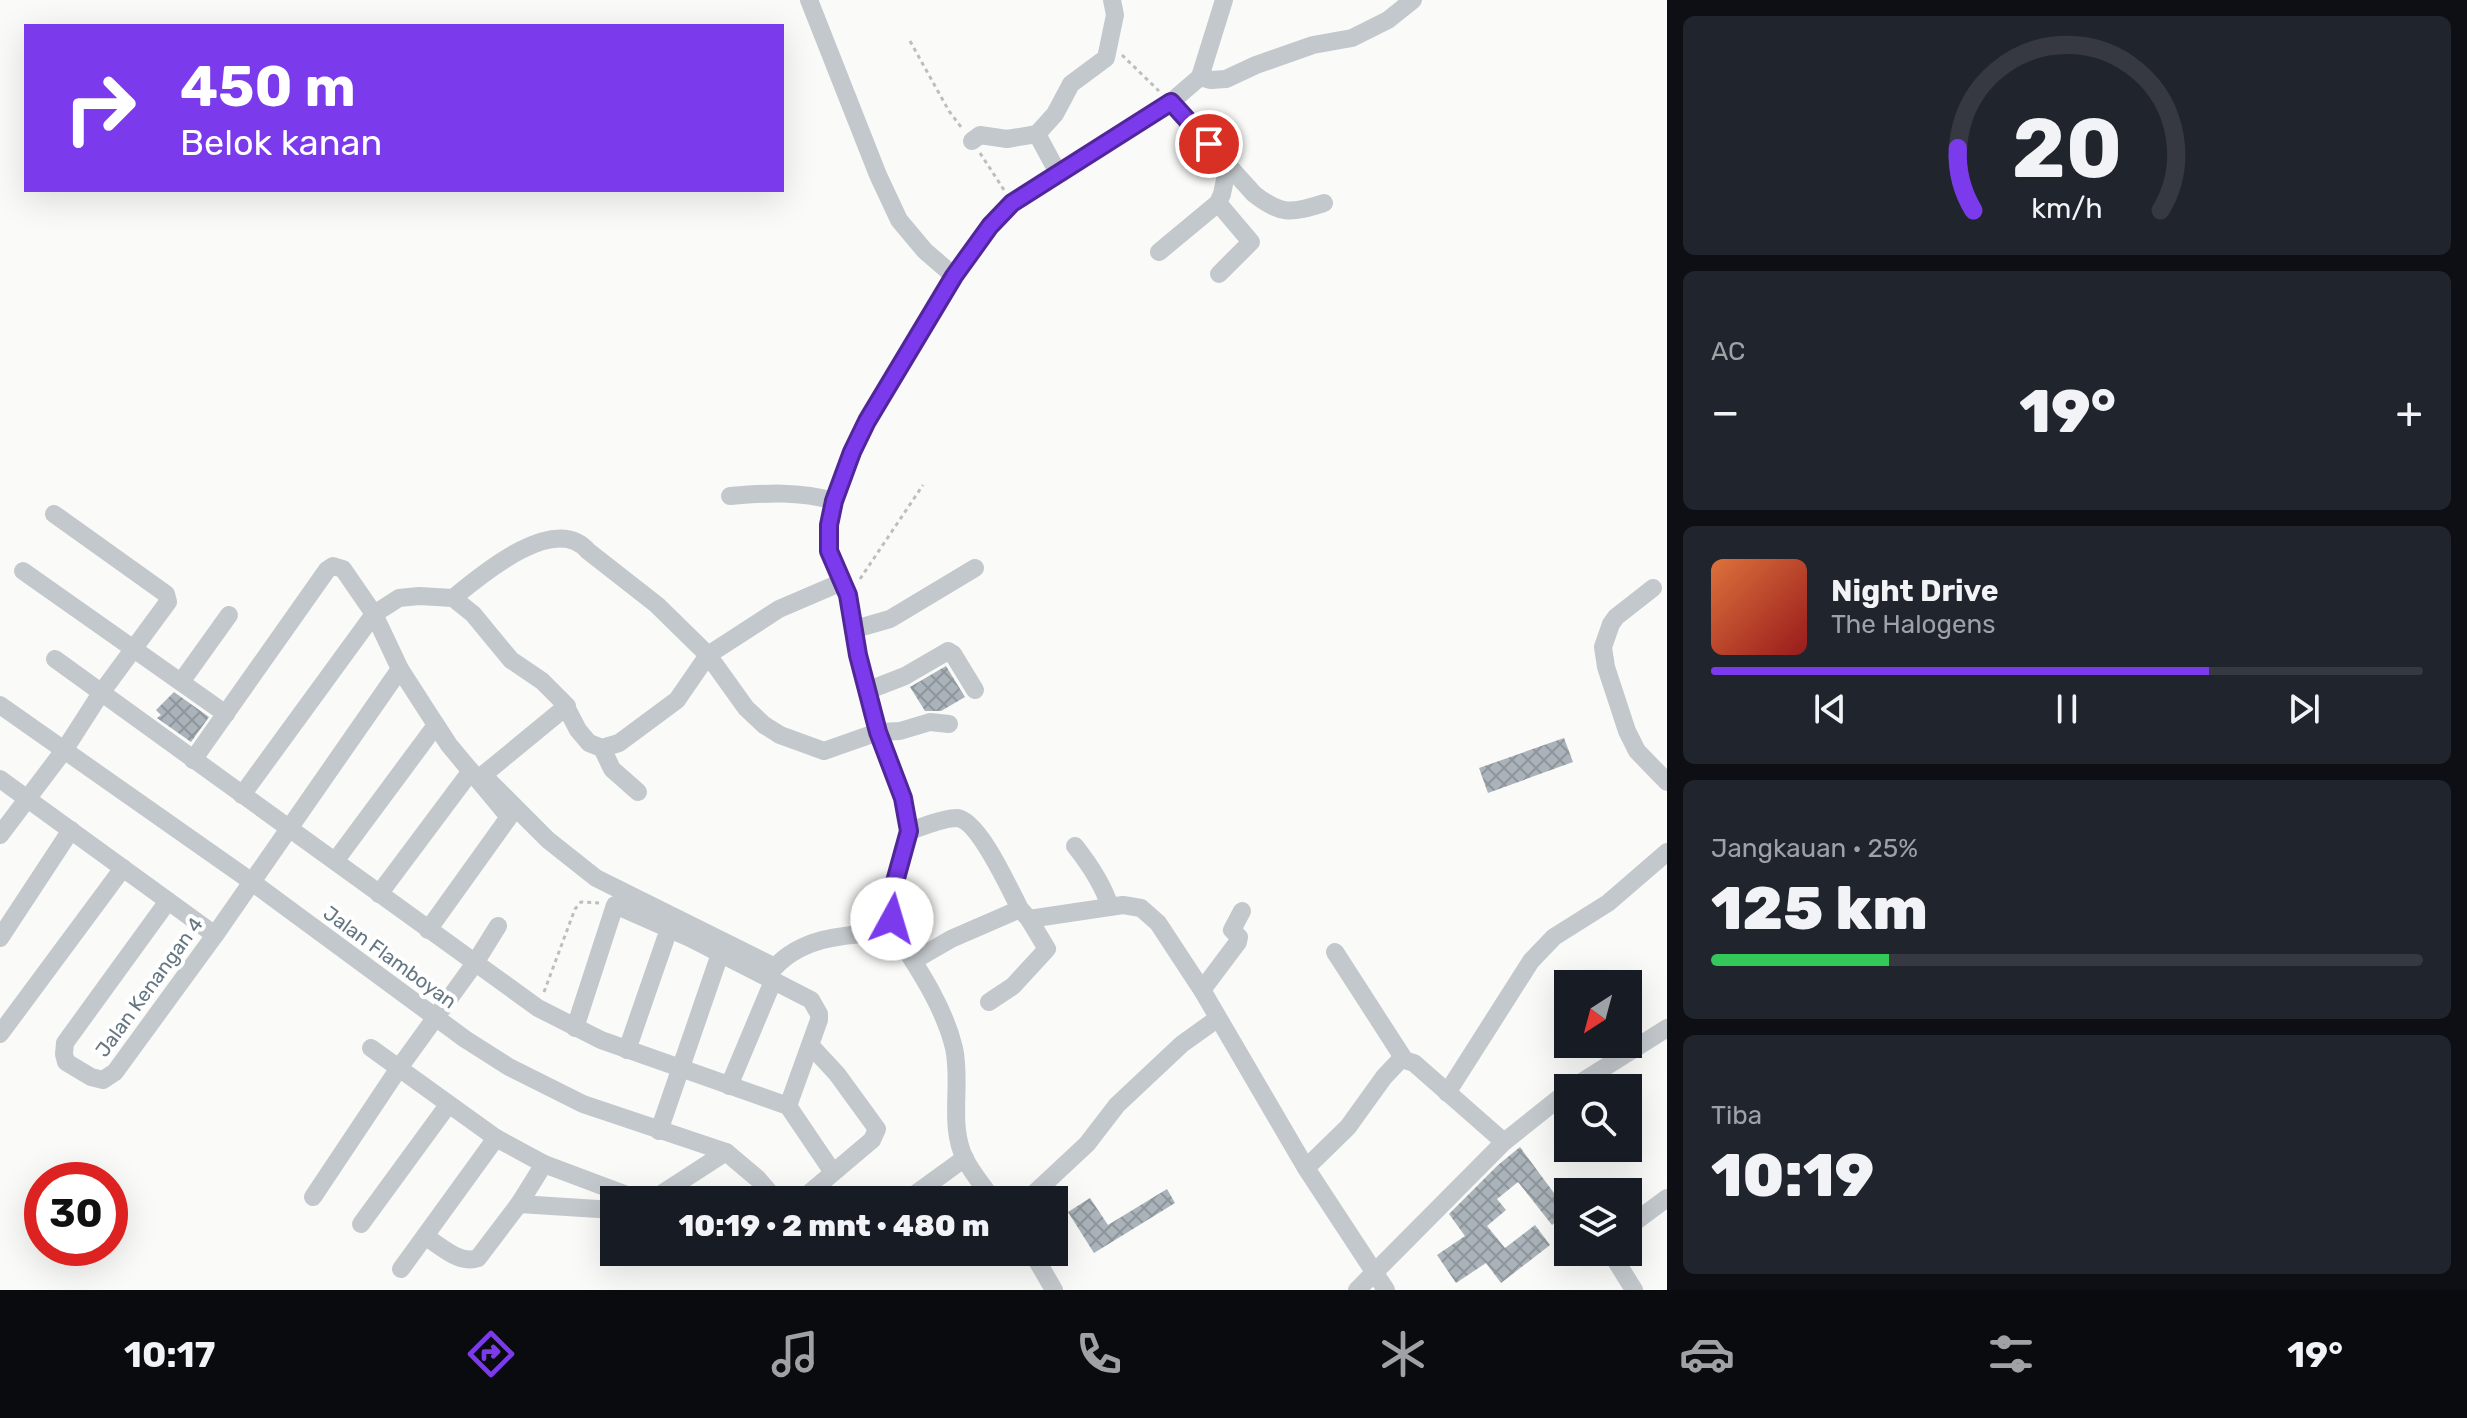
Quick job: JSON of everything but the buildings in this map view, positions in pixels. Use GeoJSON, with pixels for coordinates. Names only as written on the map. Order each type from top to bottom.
{"type":"FeatureCollection","features":[{"type":"Feature","properties":{"kind":"street"},"geometry":{"type":"LineString","coordinates":[[809,0],[899,220],[925,251],[954,276]]}},
{"type":"Feature","properties":{"kind":"street"},"geometry":{"type":"LineString","coordinates":[[972,141],[980,135],[1007,139],[1037,134],[1055,114],[1071,84],[1106,58],[1115,15],[1112,0]]}},
{"type":"Feature","properties":{"kind":"street"},"geometry":{"type":"LineString","coordinates":[[984,1186],[965,1158],[958,1129],[953,1045],[935,1000],[894,931],[893,889],[909,831],[903,798],[878,732],[845,589],[829,551],[829,525],[834,501],[867,421],[954,276],[990,226],[1012,203],[1171,102],[1200,77],[1224,0]]}},
{"type":"Feature","properties":{"kind":"street"},"geometry":{"type":"LineString","coordinates":[[1200,77],[1226,79],[1313,45],[1352,38],[1388,20],[1413,0]]}},
{"type":"Feature","properties":{"kind":"street"},"geometry":{"type":"LineString","coordinates":[[1171,102],[1254,194],[1276,210],[1294,211],[1324,203]]}},
{"type":"Feature","properties":{"kind":"street"},"geometry":{"type":"LineString","coordinates":[[1037,134],[1058,173]]}},
{"type":"Feature","properties":{"kind":"street"},"geometry":{"type":"LineString","coordinates":[[1159,252],[1218,203],[1228,165]]}},
{"type":"Feature","properties":{"kind":"street"},"geometry":{"type":"LineString","coordinates":[[1218,203],[1251,242],[1219,274]]}},
{"type":"Feature","properties":{"kind":"street"},"geometry":{"type":"LineString","coordinates":[[730,496],[815,495],[834,501]]}},
{"type":"Feature","properties":{"kind":"street"},"geometry":{"type":"LineString","coordinates":[[0,835],[65,749],[133,647],[168,602],[166,594],[54,514]]}},
{"type":"Feature","properties":{"kind":"street"},"geometry":{"type":"LineString","coordinates":[[453,598],[488,570],[536,543],[556,538],[574,540],[657,605],[708,655],[754,716],[794,741],[824,751],[878,732],[900,731],[930,722],[949,724]]}},
{"type":"Feature","properties":{"kind":"street"},"geometry":{"type":"LineString","coordinates":[[193,760],[330,567],[336,565],[343,569],[374,614],[400,669],[436,725],[509,817],[428,930]]}},
{"type":"Feature","properties":{"kind":"street"},"geometry":{"type":"LineString","coordinates":[[855,629],[890,619],[975,568]]}},
{"type":"Feature","properties":{"kind":"street"},"geometry":{"type":"LineString","coordinates":[[23,571],[226,714]]}},
{"type":"Feature","properties":{"kind":"street"},"geometry":{"type":"LineString","coordinates":[[1653,588],[1616,617],[1603,647],[1606,667],[1627,731],[1637,751],[1667,782]]}},
{"type":"Feature","properties":{"kind":"street"},"geometry":{"type":"LineString","coordinates":[[242,795],[374,614],[399,598],[453,598],[473,614],[511,660],[542,681],[567,706],[583,737],[602,748],[619,743],[677,700],[708,655],[779,609],[845,589]]}},
{"type":"Feature","properties":{"kind":"street"},"geometry":{"type":"LineString","coordinates":[[181,682],[229,615]]}},
{"type":"Feature","properties":{"kind":"street"},"geometry":{"type":"LineString","coordinates":[[869,690],[905,676],[948,651],[953,654],[975,690]]}},
{"type":"Feature","properties":{"kind":"street"},"geometry":{"type":"LineString","coordinates":[[55,659],[538,1008],[627,1050],[788,1106],[832,1171]]}},
{"type":"Feature","properties":{"kind":"street","name":"Jalan Kenangan 4"},"geometry":{"type":"LineString","coordinates":[[168,901],[65,1043],[66,1062],[91,1077],[109,1078],[215,935],[400,669]]}},
{"type":"Feature","properties":{"kind":"street","name":"Jalan Flamboyan"},"geometry":{"type":"LineString","coordinates":[[0,705],[252,882],[465,1039],[545,1087],[583,1104],[726,1152],[764,1186]]}},
{"type":"Feature","properties":{"kind":"street"},"geometry":{"type":"LineString","coordinates":[[567,706],[483,775],[548,840],[596,878],[775,967],[786,955],[817,940],[894,931]]}},
{"type":"Feature","properties":{"kind":"street"},"geometry":{"type":"LineString","coordinates":[[336,860],[436,725]]}},
{"type":"Feature","properties":{"kind":"street"},"geometry":{"type":"LineString","coordinates":[[602,748],[612,769],[638,792]]}},
{"type":"Feature","properties":{"kind":"street"},"geometry":{"type":"LineString","coordinates":[[379,894],[471,771]]}},
{"type":"Feature","properties":{"kind":"street"},"geometry":{"type":"LineString","coordinates":[[0,779],[215,935]]}},
{"type":"Feature","properties":{"kind":"street"},"geometry":{"type":"LineString","coordinates":[[909,831],[945,820],[964,820],[981,839],[1047,949],[1013,986],[989,1002]]}},
{"type":"Feature","properties":{"kind":"street"},"geometry":{"type":"LineString","coordinates":[[0,938],[71,830]]}},
{"type":"Feature","properties":{"kind":"street"},"geometry":{"type":"LineString","coordinates":[[1075,846],[1093,872],[1110,907]]}},
{"type":"Feature","properties":{"kind":"street"},"geometry":{"type":"LineString","coordinates":[[1447,1093],[1531,961],[1546,943],[1608,903],[1667,852]]}},
{"type":"Feature","properties":{"kind":"street"},"geometry":{"type":"LineString","coordinates":[[0,1034],[123,868]]}},
{"type":"Feature","properties":{"kind":"street"},"geometry":{"type":"LineString","coordinates":[[575,1028],[615,905],[806,997],[816,1007],[819,1020],[788,1106]]}},
{"type":"Feature","properties":{"kind":"street"},"geometry":{"type":"LineString","coordinates":[[913,961],[951,939],[1025,914],[1134,906],[1149,913],[1202,990],[1306,1168],[1386,1290]]}},
{"type":"Feature","properties":{"kind":"street"},"geometry":{"type":"LineString","coordinates":[[1202,990],[1238,942],[1239,937],[1232,930],[1242,911]]}},
{"type":"Feature","properties":{"kind":"street"},"geometry":{"type":"LineString","coordinates":[[313,1197],[498,926]]}},
{"type":"Feature","properties":{"kind":"street"},"geometry":{"type":"LineString","coordinates":[[627,1050],[669,929]]}},
{"type":"Feature","properties":{"kind":"street"},"geometry":{"type":"LineString","coordinates":[[1335,952],[1404,1059],[1414,1063],[1504,1142]]}},
{"type":"Feature","properties":{"kind":"street"},"geometry":{"type":"LineString","coordinates":[[659,1131],[720,954]]}},
{"type":"Feature","properties":{"kind":"street"},"geometry":{"type":"LineString","coordinates":[[729,1086],[773,981]]}},
{"type":"Feature","properties":{"kind":"street"},"geometry":{"type":"LineString","coordinates":[[1042,1186],[1087,1144],[1117,1105],[1182,1044],[1217,1019]]}},
{"type":"Feature","properties":{"kind":"street"},"geometry":{"type":"LineString","coordinates":[[1595,1074],[1667,1028]]}},
{"type":"Feature","properties":{"kind":"street"},"geometry":{"type":"LineString","coordinates":[[811,1046],[837,1074],[877,1129],[872,1140],[816,1186]]}},
{"type":"Feature","properties":{"kind":"street"},"geometry":{"type":"LineString","coordinates":[[371,1048],[496,1138],[544,1164],[603,1186]]}},
{"type":"Feature","properties":{"kind":"street"},"geometry":{"type":"LineString","coordinates":[[1306,1168],[1348,1127],[1393,1065],[1404,1059]]}},
{"type":"Feature","properties":{"kind":"street"},"geometry":{"type":"LineString","coordinates":[[1357,1290],[1504,1142],[1554,1103]]}},
{"type":"Feature","properties":{"kind":"street"},"geometry":{"type":"LineString","coordinates":[[361,1224],[448,1105]]}},
{"type":"Feature","properties":{"kind":"street"},"geometry":{"type":"LineString","coordinates":[[401,1269],[496,1138]]}},
{"type":"Feature","properties":{"kind":"street"},"geometry":{"type":"LineString","coordinates":[[674,1186],[726,1152]]}},
{"type":"Feature","properties":{"kind":"street"},"geometry":{"type":"LineString","coordinates":[[926,1186],[965,1158]]}},
{"type":"Feature","properties":{"kind":"street"},"geometry":{"type":"LineString","coordinates":[[426,1237],[462,1259],[478,1258],[519,1204],[544,1164]]}},
{"type":"Feature","properties":{"kind":"street"},"geometry":{"type":"LineString","coordinates":[[1642,1217],[1667,1198]]}},
{"type":"Feature","properties":{"kind":"street"},"geometry":{"type":"LineString","coordinates":[[519,1204],[600,1209]]}},
{"type":"Feature","properties":{"kind":"street"},"geometry":{"type":"LineString","coordinates":[[1040,1266],[1054,1290]]}},
{"type":"Feature","properties":{"kind":"street"},"geometry":{"type":"LineString","coordinates":[[1619,1266],[1634,1290]]}},
{"type":"Feature","properties":{"kind":"path"},"geometry":{"type":"LineString","coordinates":[[910,41],[949,111],[1012,203]]}},
{"type":"Feature","properties":{"kind":"path"},"geometry":{"type":"LineString","coordinates":[[1110,42],[1171,102]]}},
{"type":"Feature","properties":{"kind":"path"},"geometry":{"type":"LineString","coordinates":[[845,589],[923,485]]}},
{"type":"Feature","properties":{"kind":"path"},"geometry":{"type":"LineString","coordinates":[[538,1008],[558,948],[578,905],[586,901],[615,905]]}},
{"type":"Feature","properties":{"kind":"route"},"geometry":{"type":"LineString","coordinates":[[892,919],[893,889],[909,831],[903,798],[878,732],[858,655],[848,595],[829,551],[829,525],[834,501],[852,452],[867,421],[973,246],[1012,203],[1171,102],[1209,144]]}}]}
